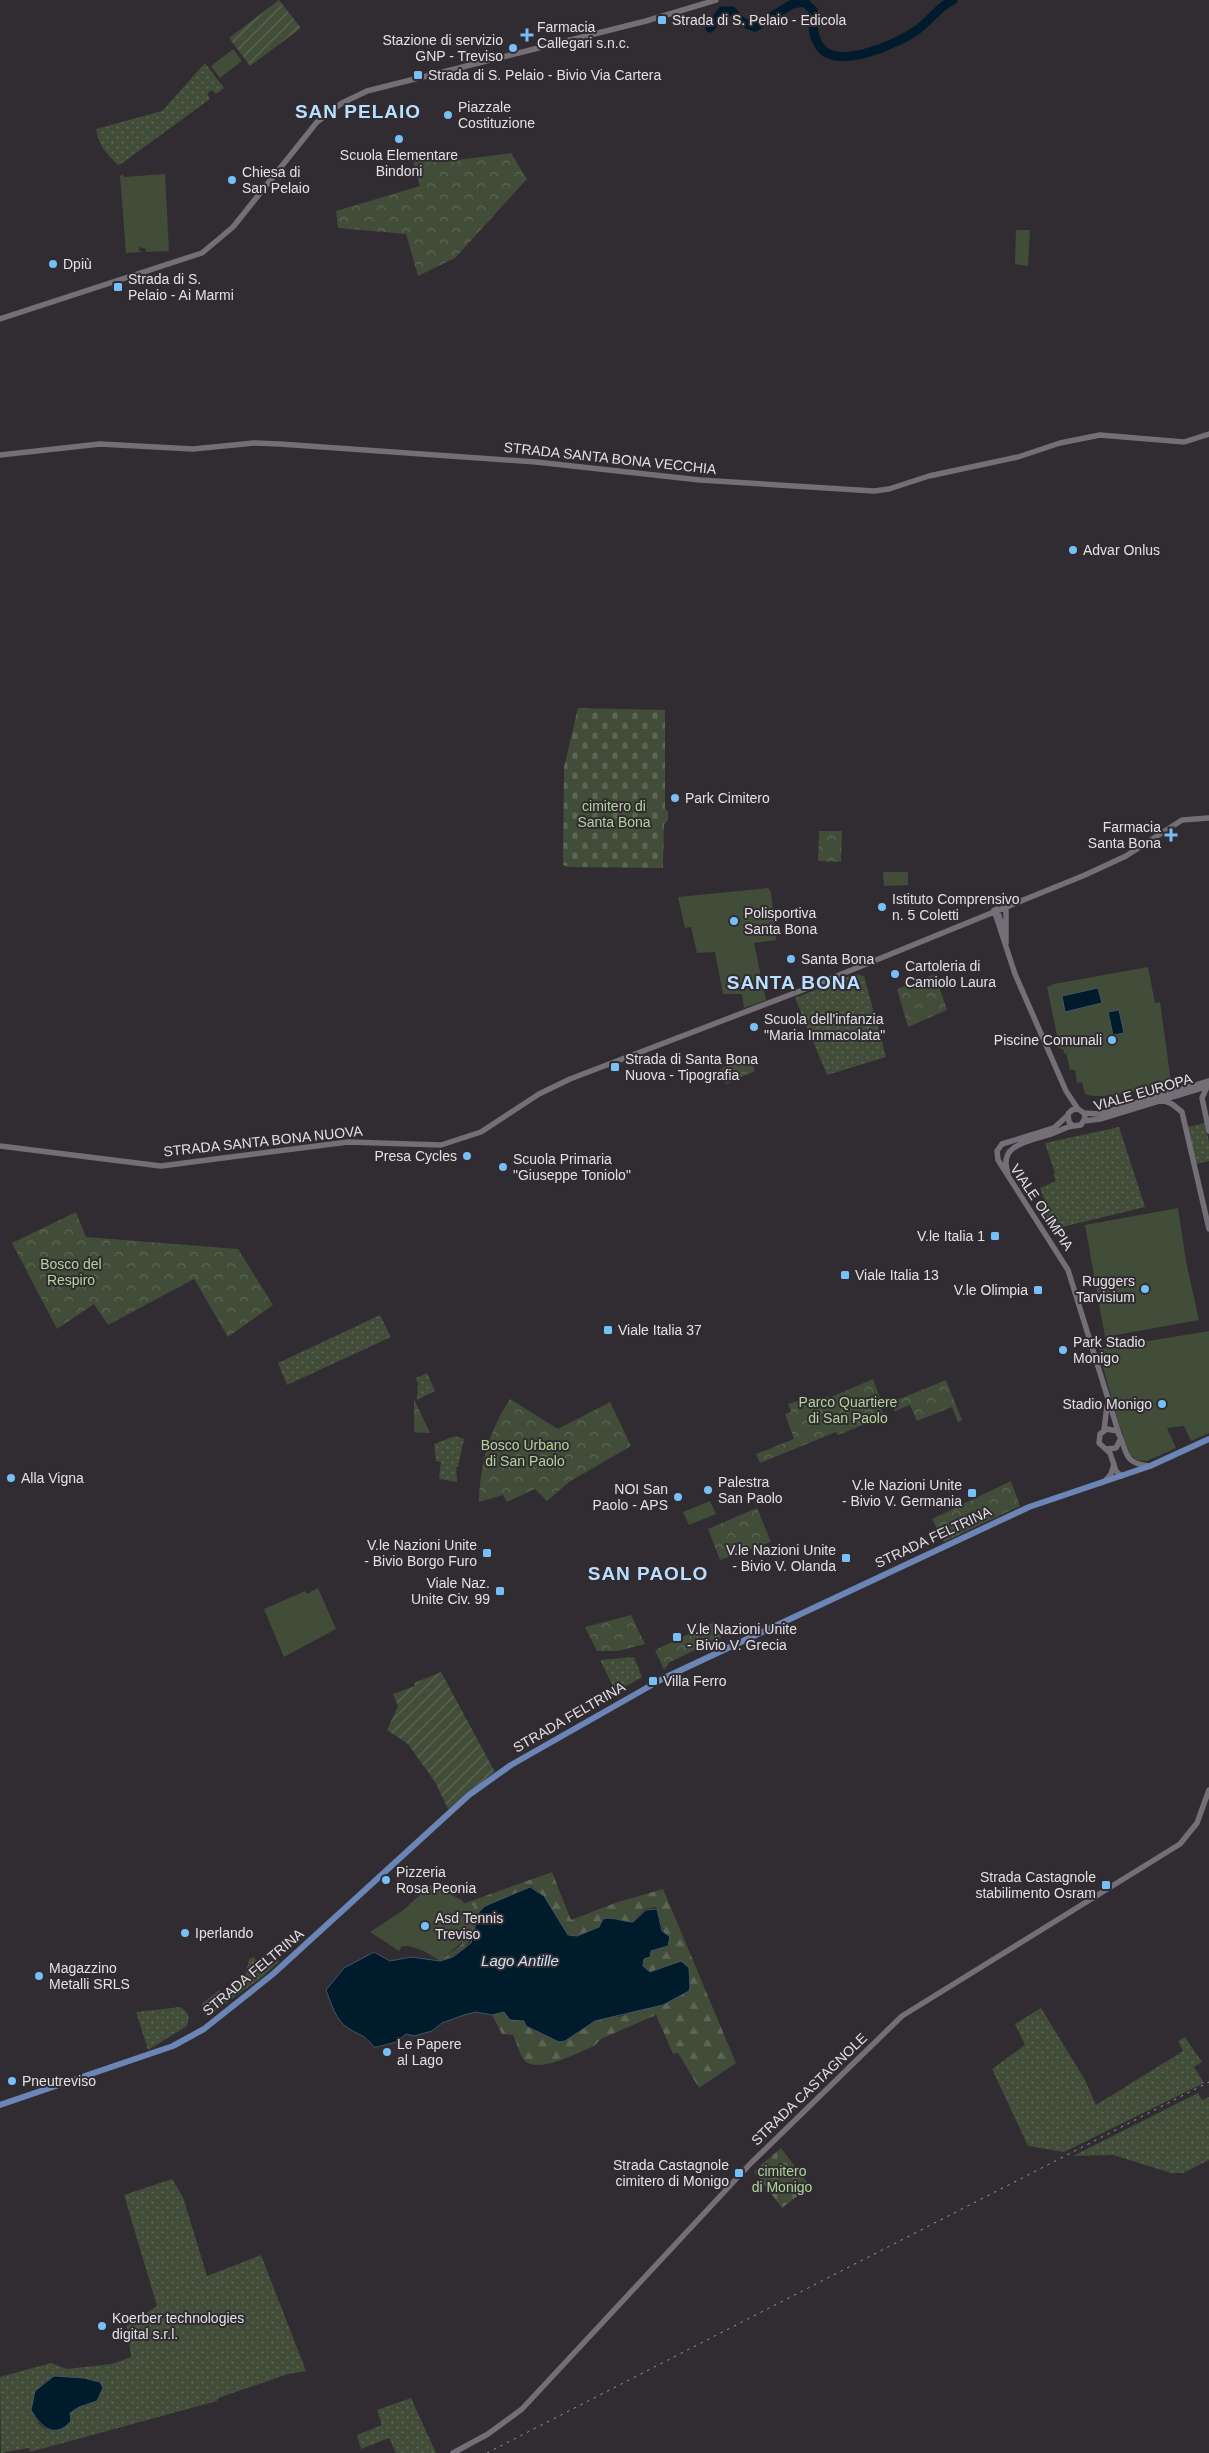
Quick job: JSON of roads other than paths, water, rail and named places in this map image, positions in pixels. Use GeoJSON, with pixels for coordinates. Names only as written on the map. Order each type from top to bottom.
{"type":"FeatureCollection","features":[{"type":"Feature","properties":{"kind":"main road","name":"STRADA FELTRINA"},"geometry":{"type":"LineString","coordinates":[[0,2105],[174,2046],[204,2029],[274,1974],[469,1795],[511,1765],[600,1714],[696,1662],[958,1539],[1029,1507],[1150,1466],[1209,1439]]}},
{"type":"Feature","properties":{"kind":"street"},"geometry":{"type":"LineString","coordinates":[[0,319],[202,252],[233,226],[317,122],[333,109],[359,94],[430,74],[646,21],[716,0]]}},
{"type":"Feature","properties":{"kind":"street","name":"STRADA SANTA BONA VECCHIA"},"geometry":{"type":"LineString","coordinates":[[0,455],[100,444],[193,449],[254,443],[280,444],[536,462],[700,480],[874,492],[929,476],[1018,457],[1060,443],[1100,435],[1184,442],[1209,434]]}},
{"type":"Feature","properties":{"kind":"street","name":"STRADA SANTA BONA NUOVA"},"geometry":{"type":"LineString","coordinates":[[0,1146],[161,1166],[348,1142],[430,1146],[453,1143],[481,1132],[539,1094],[570,1079],[800,990],[1072,880],[1120,859],[1182,820],[1209,818]]}},
{"type":"Feature","properties":{"kind":"street"},"geometry":{"type":"LineString","coordinates":[[1006,906],[1006,938],[1009,957]]}},
{"type":"Feature","properties":{"kind":"street"},"geometry":{"type":"LineString","coordinates":[[995,910],[1006,938]]}},
{"type":"Feature","properties":{"kind":"street"},"geometry":{"type":"LineString","coordinates":[[995,910],[997,923],[1009,957],[1068,1095],[1078,1109]]}},
{"type":"Feature","properties":{"kind":"street"},"geometry":{"type":"LineString","coordinates":[[980,916],[989,918],[997,923]]}},
{"type":"Feature","properties":{"kind":"street"},"geometry":{"type":"LineString","coordinates":[[1208,1084],[1202,1098],[1209,1131]]}},
{"type":"Feature","properties":{"kind":"street","name":"VIALE EUROPA"},"geometry":{"type":"LineString","coordinates":[[1009,1177],[1005,1162],[1008,1153],[1016,1145],[1080,1125],[1084,1121],[1100,1119],[1208,1084]]}},
{"type":"Feature","properties":{"kind":"street","name":"VIALE EUROPA"},"geometry":{"type":"LineString","coordinates":[[1002,1144],[1054,1128],[1069,1114],[1078,1109],[1084,1113],[1100,1114],[1208,1084]]}},
{"type":"Feature","properties":{"kind":"street"},"geometry":{"type":"LineString","coordinates":[[1068,1095],[1069,1122],[1073,1126]]}},
{"type":"Feature","properties":{"kind":"street"},"geometry":{"type":"LineString","coordinates":[[1162,1100],[1172,1104],[1182,1112],[1209,1229]]}},
{"type":"Feature","properties":{"kind":"street","name":"VIALE EUROPA"},"geometry":{"type":"LineString","coordinates":[[1084,1113],[1084,1121]]}},
{"type":"Feature","properties":{"kind":"street","name":"VIALE OLIMPIA"},"geometry":{"type":"LineString","coordinates":[[1002,1144],[997,1151],[998,1160],[1068,1270],[1107,1399],[1128,1458],[1135,1463],[1150,1466]]}},
{"type":"Feature","properties":{"kind":"street","name":"VIALE OLIMPIA"},"geometry":{"type":"LineString","coordinates":[[1104,1430],[1107,1416],[1107,1399]]}},
{"type":"Feature","properties":{"kind":"street"},"geometry":{"type":"LineString","coordinates":[[1106,1450],[1116,1448],[1120,1437],[1114,1429],[1104,1430],[1099,1440],[1101,1446],[1106,1450],[1122,1476]]}},
{"type":"Feature","properties":{"kind":"street"},"geometry":{"type":"LineString","coordinates":[[1105,1481],[1111,1474],[1114,1464]]}},
{"type":"Feature","properties":{"kind":"street","name":"STRADA CASTAGNOLE"},"geometry":{"type":"LineString","coordinates":[[455,2452],[488,2434],[522,2409],[748,2166],[902,2016],[1180,1844],[1197,1823],[1209,1790]]}},
{"type":"Feature","properties":{"kind":"water"},"geometry":{"type":"Polygon","coordinates":[[[1098,988],[1102,1003],[1065,1012],[1062,996],[1098,988]]]}},
{"type":"Feature","properties":{"kind":"water"},"geometry":{"type":"Polygon","coordinates":[[[1119,1010],[1124,1033],[1113,1035],[1108,1012],[1119,1010]]]}},
{"type":"Feature","properties":{"kind":"water","name":"Lago Antille"},"geometry":{"type":"Polygon","coordinates":[[[530,1887],[544,1896],[568,1935],[577,1936],[599,1927],[603,1919],[606,1918],[633,1922],[646,1910],[657,1909],[662,1931],[670,1937],[668,1946],[651,1951],[650,1957],[644,1959],[643,1966],[650,1972],[681,1961],[689,1968],[689,1991],[663,2005],[595,2021],[565,2041],[559,2042],[526,2026],[524,2021],[510,2020],[504,2012],[492,2015],[476,2012],[464,2015],[442,2023],[432,2031],[414,2036],[406,2034],[396,2042],[377,2047],[374,2047],[365,2037],[348,2028],[340,2021],[326,1990],[344,1968],[374,1952],[390,1961],[411,1957],[440,1961],[453,1957],[471,1943],[479,1912],[485,1906],[530,1887]]]}},
{"type":"Feature","properties":{"kind":"water"},"geometry":{"type":"Polygon","coordinates":[[[54,2376],[84,2378],[100,2382],[103,2388],[97,2401],[79,2407],[70,2413],[71,2421],[59,2430],[48,2429],[31,2410],[35,2391],[54,2376]]]}},
{"type":"Feature","properties":{"kind":"waterway"},"geometry":{"type":"LineString","coordinates":[[710,28],[722,11],[732,11],[742,22],[755,27],[792,4],[804,2],[813,10],[814,34],[820,47],[829,54],[854,56],[897,42],[922,26],[943,6],[953,0]]}},
{"type":"Feature","properties":{"kind":"railway"},"geometry":{"type":"LineString","coordinates":[[487,2453],[1209,2082]]}},
{"type":"Feature","properties":{"kind":"place","name":"Strada di S. Pelaio - Edicola"},"geometry":{"type":"Point","coordinates":[662,20]}},
{"type":"Feature","properties":{"kind":"place","name":"Farmacia Callegari s.n.c."},"geometry":{"type":"Point","coordinates":[527,35]}},
{"type":"Feature","properties":{"kind":"place","name":"Stazione di servizio GNP - Treviso"},"geometry":{"type":"Point","coordinates":[513,48]}},
{"type":"Feature","properties":{"kind":"place","name":"Strada di S. Pelaio - Bivio Via Cartera"},"geometry":{"type":"Point","coordinates":[418,75]}},
{"type":"Feature","properties":{"kind":"place","name":"Piazzale Costituzione"},"geometry":{"type":"Point","coordinates":[448,115]}},
{"type":"Feature","properties":{"kind":"place","name":"Scuola Elementare Bindoni"},"geometry":{"type":"Point","coordinates":[399,139]}},
{"type":"Feature","properties":{"kind":"place","name":"Chiesa di San Pelaio"},"geometry":{"type":"Point","coordinates":[232,180]}},
{"type":"Feature","properties":{"kind":"place","name":"Dpiù"},"geometry":{"type":"Point","coordinates":[53,264]}},
{"type":"Feature","properties":{"kind":"place","name":"Strada di S. Pelaio - Ai Marmi"},"geometry":{"type":"Point","coordinates":[118,287]}},
{"type":"Feature","properties":{"kind":"place","name":"Advar Onlus"},"geometry":{"type":"Point","coordinates":[1073,550]}},
{"type":"Feature","properties":{"kind":"place","name":"Park Cimitero"},"geometry":{"type":"Point","coordinates":[675,798]}},
{"type":"Feature","properties":{"kind":"place","name":"Farmacia Santa Bona"},"geometry":{"type":"Point","coordinates":[1171,835]}},
{"type":"Feature","properties":{"kind":"place","name":"Istituto Comprensivo n. 5 Coletti"},"geometry":{"type":"Point","coordinates":[882,907]}},
{"type":"Feature","properties":{"kind":"place","name":"Polisportiva Santa Bona"},"geometry":{"type":"Point","coordinates":[734,921]}},
{"type":"Feature","properties":{"kind":"place","name":"Santa Bona"},"geometry":{"type":"Point","coordinates":[791,959]}},
{"type":"Feature","properties":{"kind":"place","name":"Cartoleria di Camiolo Laura"},"geometry":{"type":"Point","coordinates":[895,974]}},
{"type":"Feature","properties":{"kind":"place","name":"Scuola dell'infanzia \"Maria Immacolata\""},"geometry":{"type":"Point","coordinates":[754,1027]}},
{"type":"Feature","properties":{"kind":"place","name":"Piscine Comunali"},"geometry":{"type":"Point","coordinates":[1112,1040]}},
{"type":"Feature","properties":{"kind":"place","name":"Strada di Santa Bona Nuova - Tipografia"},"geometry":{"type":"Point","coordinates":[615,1067]}},
{"type":"Feature","properties":{"kind":"place","name":"Presa Cycles"},"geometry":{"type":"Point","coordinates":[467,1156]}},
{"type":"Feature","properties":{"kind":"place","name":"Scuola Primaria \"Giuseppe Toniolo\""},"geometry":{"type":"Point","coordinates":[503,1167]}},
{"type":"Feature","properties":{"kind":"place","name":"V.le Italia 1"},"geometry":{"type":"Point","coordinates":[995,1236]}},
{"type":"Feature","properties":{"kind":"place","name":"Viale Italia 13"},"geometry":{"type":"Point","coordinates":[845,1275]}},
{"type":"Feature","properties":{"kind":"place","name":"Ruggers Tarvisium"},"geometry":{"type":"Point","coordinates":[1145,1289]}},
{"type":"Feature","properties":{"kind":"place","name":"V.le Olimpia"},"geometry":{"type":"Point","coordinates":[1038,1290]}},
{"type":"Feature","properties":{"kind":"place","name":"Viale Italia 37"},"geometry":{"type":"Point","coordinates":[608,1330]}},
{"type":"Feature","properties":{"kind":"place","name":"Park Stadio Monigo"},"geometry":{"type":"Point","coordinates":[1063,1350]}},
{"type":"Feature","properties":{"kind":"place","name":"Stadio Monigo"},"geometry":{"type":"Point","coordinates":[1162,1404]}},
{"type":"Feature","properties":{"kind":"place","name":"Alla Vigna"},"geometry":{"type":"Point","coordinates":[11,1478]}},
{"type":"Feature","properties":{"kind":"place","name":"Palestra San Paolo"},"geometry":{"type":"Point","coordinates":[708,1490]}},
{"type":"Feature","properties":{"kind":"place","name":"V.le Nazioni Unite - Bivio V. Germania"},"geometry":{"type":"Point","coordinates":[972,1493]}},
{"type":"Feature","properties":{"kind":"place","name":"NOI San Paolo - APS"},"geometry":{"type":"Point","coordinates":[678,1497]}},
{"type":"Feature","properties":{"kind":"place","name":"V.le Nazioni Unite - Bivio Borgo Furo"},"geometry":{"type":"Point","coordinates":[487,1553]}},
{"type":"Feature","properties":{"kind":"place","name":"V.le Nazioni Unite - Bivio V. Olanda"},"geometry":{"type":"Point","coordinates":[846,1558]}},
{"type":"Feature","properties":{"kind":"place","name":"Viale Naz. Unite Civ. 99"},"geometry":{"type":"Point","coordinates":[500,1591]}},
{"type":"Feature","properties":{"kind":"place","name":"V.le Nazioni Unite - Bivio V. Grecia"},"geometry":{"type":"Point","coordinates":[677,1637]}},
{"type":"Feature","properties":{"kind":"place","name":"Villa Ferro"},"geometry":{"type":"Point","coordinates":[653,1681]}},
{"type":"Feature","properties":{"kind":"place","name":"Pizzeria Rosa Peonia"},"geometry":{"type":"Point","coordinates":[386,1880]}},
{"type":"Feature","properties":{"kind":"place","name":"Strada Castagnole stabilimento Osram"},"geometry":{"type":"Point","coordinates":[1106,1885]}},
{"type":"Feature","properties":{"kind":"place","name":"Asd Tennis Treviso"},"geometry":{"type":"Point","coordinates":[425,1926]}},
{"type":"Feature","properties":{"kind":"place","name":"Iperlando"},"geometry":{"type":"Point","coordinates":[185,1933]}},
{"type":"Feature","properties":{"kind":"place","name":"Magazzino Metalli SRLS"},"geometry":{"type":"Point","coordinates":[39,1976]}},
{"type":"Feature","properties":{"kind":"place","name":"Le Papere al Lago"},"geometry":{"type":"Point","coordinates":[387,2052]}},
{"type":"Feature","properties":{"kind":"place","name":"Pneutreviso"},"geometry":{"type":"Point","coordinates":[12,2081]}},
{"type":"Feature","properties":{"kind":"place","name":"Strada Castagnole cimitero di Monigo"},"geometry":{"type":"Point","coordinates":[739,2173]}},
{"type":"Feature","properties":{"kind":"place","name":"Koerber technologies digital s.r.l."},"geometry":{"type":"Point","coordinates":[102,2326]}},
{"type":"Feature","properties":{"kind":"district","name":"SAN PELAIO"},"geometry":{"type":"Point","coordinates":[358,111]}},
{"type":"Feature","properties":{"kind":"district","name":"SANTA BONA"},"geometry":{"type":"Point","coordinates":[794,982]}},
{"type":"Feature","properties":{"kind":"district","name":"SAN PAOLO"},"geometry":{"type":"Point","coordinates":[648,1573]}},
{"type":"Feature","properties":{"kind":"park label","name":"cimitero di Santa Bona"},"geometry":{"type":"Point","coordinates":[614,814]}},
{"type":"Feature","properties":{"kind":"park label","name":"Bosco del Respiro"},"geometry":{"type":"Point","coordinates":[71,1272]}},
{"type":"Feature","properties":{"kind":"park label","name":"Parco Quartiere di San Paolo"},"geometry":{"type":"Point","coordinates":[848,1410]}},
{"type":"Feature","properties":{"kind":"park label","name":"Bosco Urbano di San Paolo"},"geometry":{"type":"Point","coordinates":[525,1454]}},
{"type":"Feature","properties":{"kind":"park label","name":"cimitero di Monigo"},"geometry":{"type":"Point","coordinates":[782,2180]}}]}
